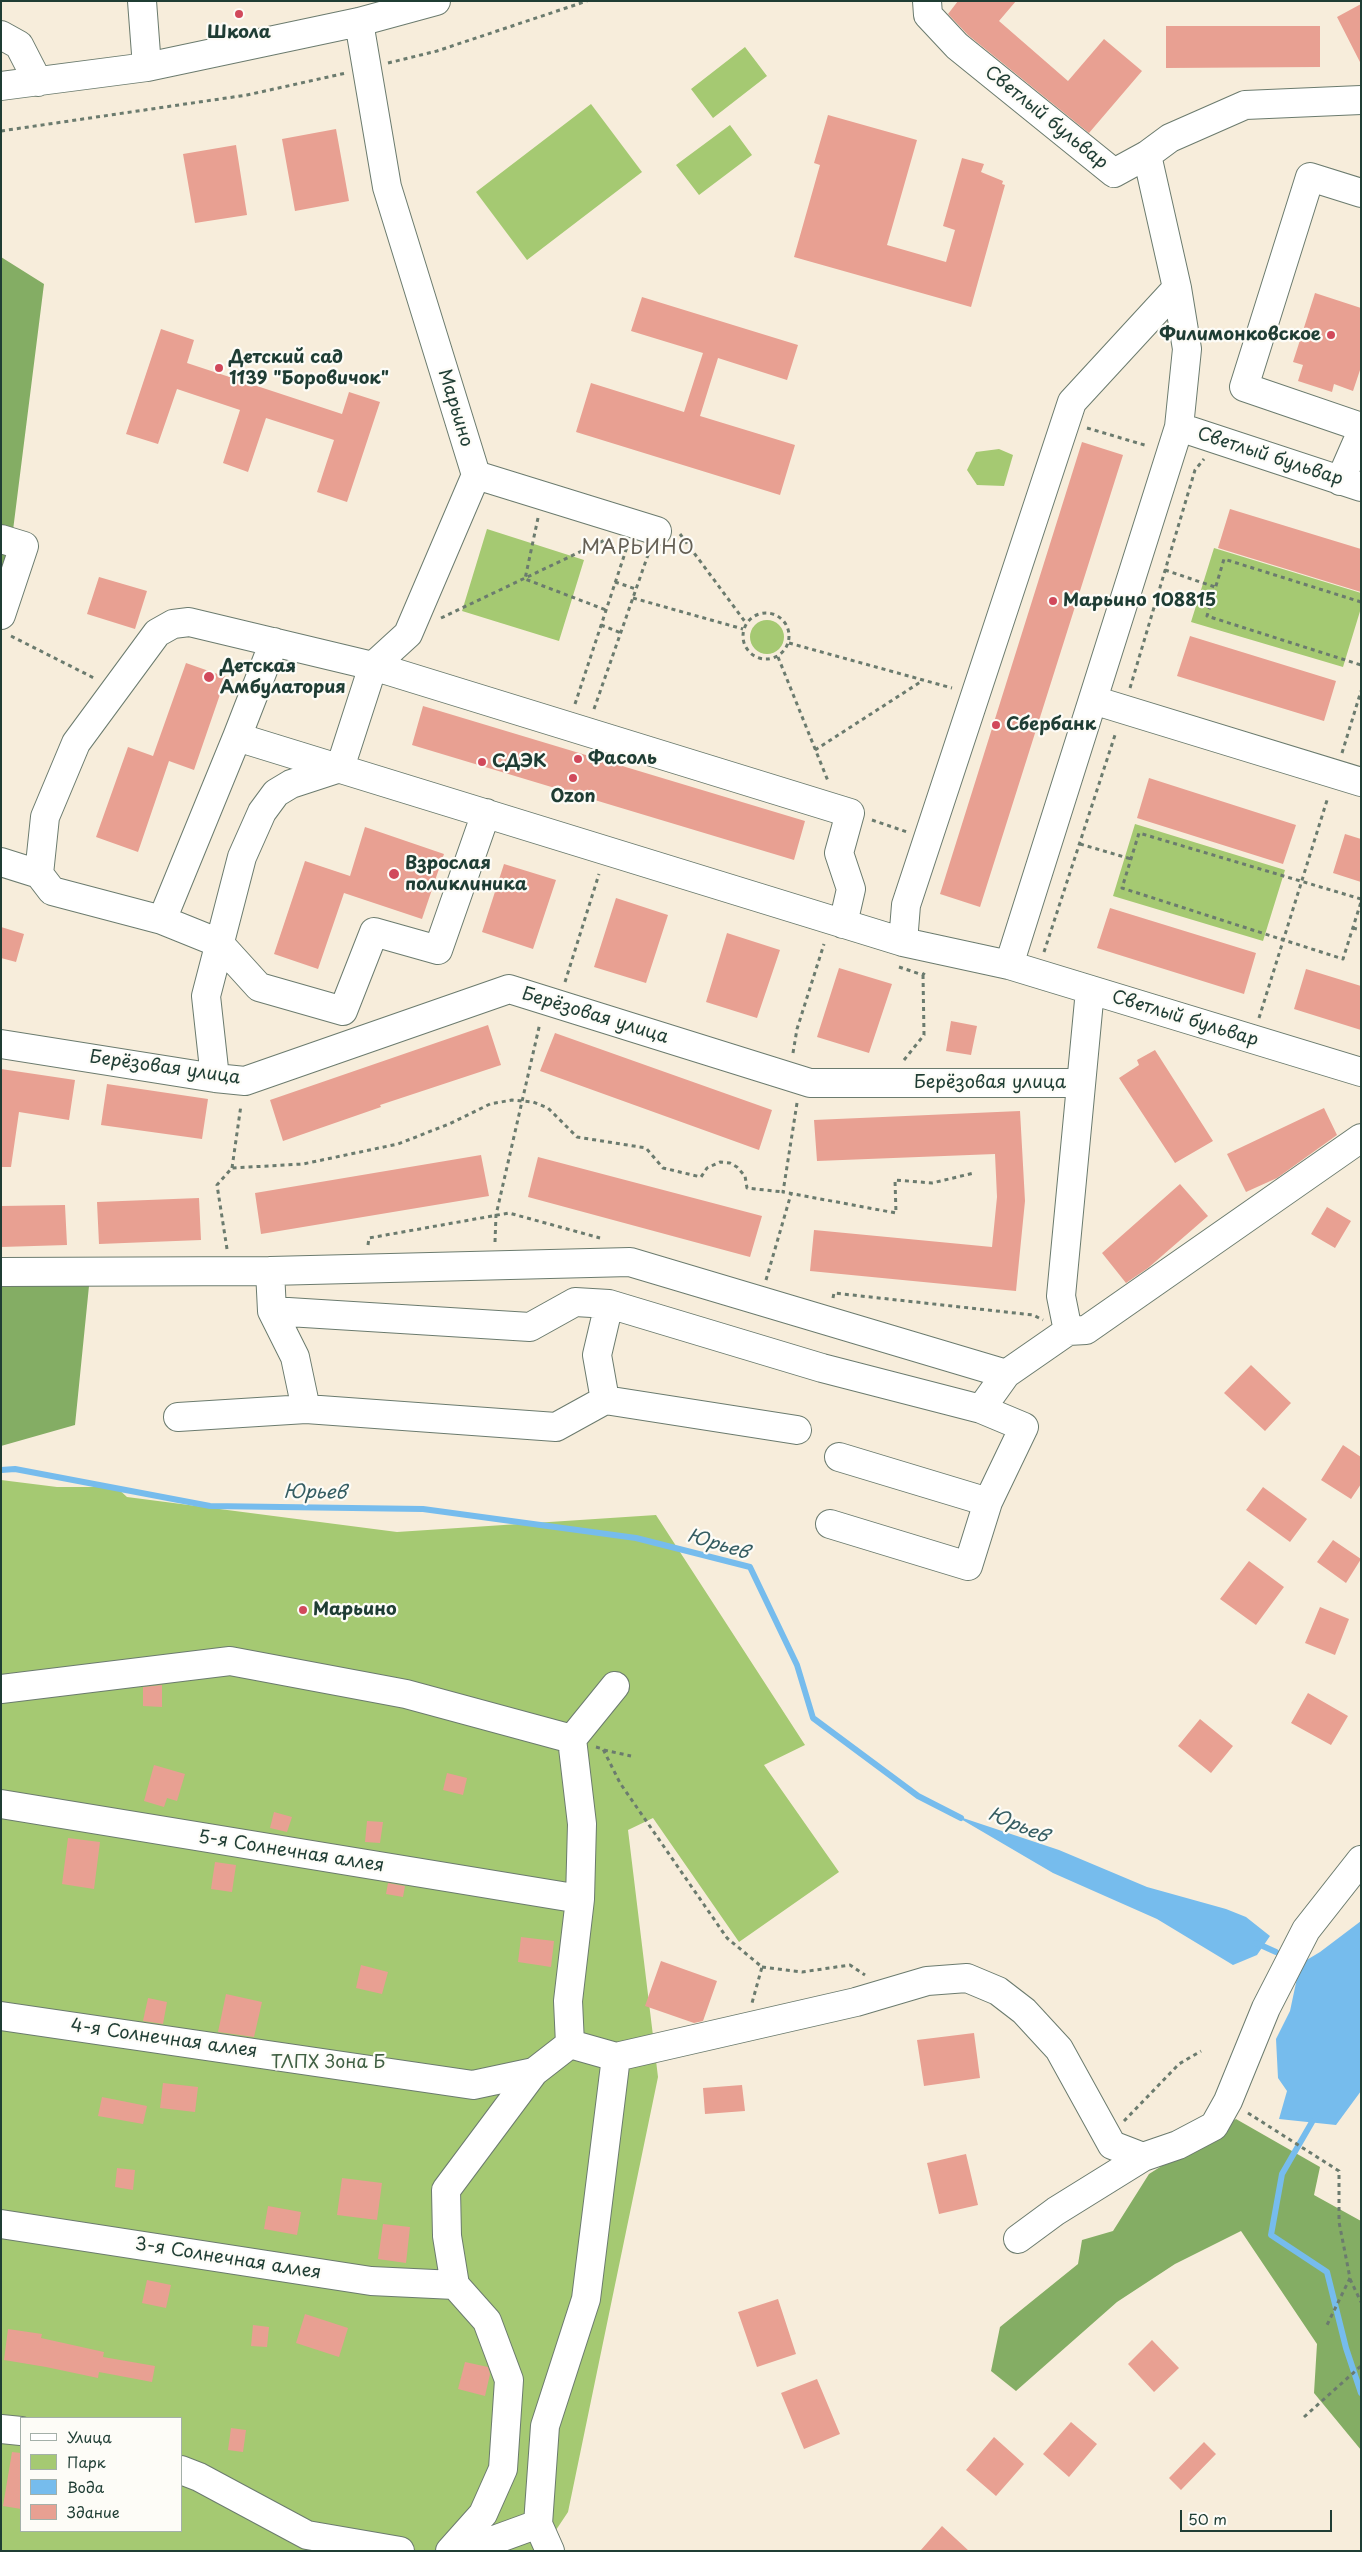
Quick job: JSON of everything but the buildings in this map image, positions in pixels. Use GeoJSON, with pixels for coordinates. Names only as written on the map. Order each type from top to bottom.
{"type":"FeatureCollection","features":[{"type":"Feature","properties":{"kind":"street"},"geometry":{"type":"LineString","coordinates":[[142,1],[147,68]]}},
{"type":"Feature","properties":{"kind":"street"},"geometry":{"type":"LineString","coordinates":[[1,86],[147,68],[359,22],[436,1]]}},
{"type":"Feature","properties":{"kind":"street","name":"Светлый бульвар"},"geometry":{"type":"LineString","coordinates":[[927,1],[928,15],[957,46],[1114,173],[1147,155],[1170,138],[1245,105],[1361,100]]}},
{"type":"Feature","properties":{"kind":"street","name":"Марьино"},"geometry":{"type":"LineString","coordinates":[[359,22],[387,187],[476,475]]}},
{"type":"Feature","properties":{"kind":"street"},"geometry":{"type":"LineString","coordinates":[[1,34],[19,45],[38,82]]}},
{"type":"Feature","properties":{"kind":"street"},"geometry":{"type":"LineString","coordinates":[[1008,965],[1179,427],[1187,349],[1177,288],[1147,155]]}},
{"type":"Feature","properties":{"kind":"street"},"geometry":{"type":"LineString","coordinates":[[1361,193],[1310,178],[1244,387],[1361,427]]}},
{"type":"Feature","properties":{"kind":"street"},"geometry":{"type":"LineString","coordinates":[[900,954],[906,905],[1072,402],[1177,288]]}},
{"type":"Feature","properties":{"kind":"street","name":"Светлый бульвар"},"geometry":{"type":"LineString","coordinates":[[1179,427],[1350,484]]}},
{"type":"Feature","properties":{"kind":"street"},"geometry":{"type":"LineString","coordinates":[[1350,484],[1361,433]]}},
{"type":"Feature","properties":{"kind":"street"},"geometry":{"type":"LineString","coordinates":[[215,1078],[206,996],[242,857],[267,806],[276,793],[291,784],[340,768],[373,666],[408,634],[476,475],[542,497],[655,528]]}},
{"type":"Feature","properties":{"kind":"street"},"geometry":{"type":"LineString","coordinates":[[1,539],[24,546],[6,626]]}},
{"type":"Feature","properties":{"kind":"street"},"geometry":{"type":"LineString","coordinates":[[39,874],[45,817],[76,743],[157,633],[173,624],[189,622],[373,666],[845,812],[839,853],[851,889],[838,935]]}},
{"type":"Feature","properties":{"kind":"street"},"geometry":{"type":"LineString","coordinates":[[162,920],[238,736],[274,642]]}},
{"type":"Feature","properties":{"kind":"street"},"geometry":{"type":"LineString","coordinates":[[1093,700],[1361,782]]}},
{"type":"Feature","properties":{"kind":"street","name":"Светлый бульвар"},"geometry":{"type":"LineString","coordinates":[[238,736],[486,814],[838,935],[900,954],[936,949],[1008,965],[1361,1072]]}},
{"type":"Feature","properties":{"kind":"street"},"geometry":{"type":"LineString","coordinates":[[1,862],[39,874],[52,891],[162,920],[219,942],[259,987],[342,1011],[374,932],[438,950],[486,814]]}},
{"type":"Feature","properties":{"kind":"street","name":"Берёзовая улица"},"geometry":{"type":"LineString","coordinates":[[1,1044],[215,1078],[245,1080],[509,990],[810,1083],[1081,1083]]}},
{"type":"Feature","properties":{"kind":"street"},"geometry":{"type":"LineString","coordinates":[[1068,1331],[1061,1296],[1090,990]]}},
{"type":"Feature","properties":{"kind":"street"},"geometry":{"type":"LineString","coordinates":[[981,1409],[1006,1374],[1068,1331],[1086,1330],[1361,1138]]}},
{"type":"Feature","properties":{"kind":"street"},"geometry":{"type":"LineString","coordinates":[[1,1272],[270,1271],[630,1262],[1006,1374]]}},
{"type":"Feature","properties":{"kind":"street"},"geometry":{"type":"LineString","coordinates":[[270,1271],[272,1311],[295,1356],[306,1409]]}},
{"type":"Feature","properties":{"kind":"street"},"geometry":{"type":"LineString","coordinates":[[272,1311],[530,1327],[576,1302],[609,1304],[822,1368],[981,1409],[1024,1427],[988,1502],[968,1566],[830,1524]]}},
{"type":"Feature","properties":{"kind":"street"},"geometry":{"type":"LineString","coordinates":[[605,1400],[596,1355],[609,1304]]}},
{"type":"Feature","properties":{"kind":"street"},"geometry":{"type":"LineString","coordinates":[[178,1417],[306,1409],[556,1427],[605,1400],[797,1430]]}},
{"type":"Feature","properties":{"kind":"street"},"geometry":{"type":"LineString","coordinates":[[839,1457],[988,1502]]}},
{"type":"Feature","properties":{"kind":"street"},"geometry":{"type":"LineString","coordinates":[[1,1689],[230,1661],[406,1694],[572,1739]]}},
{"type":"Feature","properties":{"kind":"street"},"geometry":{"type":"LineString","coordinates":[[570,2044],[568,2000],[580,1899],[582,1824],[572,1739],[614,1686]]}},
{"type":"Feature","properties":{"kind":"street","name":"5-я Солнечная аллея"},"geometry":{"type":"LineString","coordinates":[[1,1804],[580,1899]]}},
{"type":"Feature","properties":{"kind":"street"},"geometry":{"type":"LineString","coordinates":[[1018,2239],[1056,2211],[1143,2157],[1178,2145],[1214,2126],[1228,2101],[1266,2008],[1306,1930],[1361,1860]]}},
{"type":"Feature","properties":{"kind":"street"},"geometry":{"type":"LineString","coordinates":[[570,2044],[616,2057],[893,1992],[927,1981],[967,1978],[998,1991],[1024,2011],[1059,2049],[1112,2145],[1143,2157]]}},
{"type":"Feature","properties":{"kind":"street","name":"4-я Солнечная аллея"},"geometry":{"type":"LineString","coordinates":[[1,2016],[473,2085],[534,2072]]}},
{"type":"Feature","properties":{"kind":"street"},"geometry":{"type":"LineString","coordinates":[[450,2551],[483,2514],[503,2469],[509,2380],[487,2321],[455,2285],[447,2236],[446,2190],[534,2072],[570,2044]]}},
{"type":"Feature","properties":{"kind":"street"},"geometry":{"type":"LineString","coordinates":[[550,2551],[538,2524],[545,2426],[586,2298],[616,2057]]}},
{"type":"Feature","properties":{"kind":"street","name":"3-я Солнечная аллея"},"geometry":{"type":"LineString","coordinates":[[1,2224],[371,2281],[455,2285]]}},
{"type":"Feature","properties":{"kind":"street"},"geometry":{"type":"LineString","coordinates":[[1,2430],[20,2431]]}},
{"type":"Feature","properties":{"kind":"street"},"geometry":{"type":"LineString","coordinates":[[182,2470],[199,2477],[307,2534],[400,2551]]}},
{"type":"Feature","properties":{"kind":"street"},"geometry":{"type":"LineString","coordinates":[[464,2551],[538,2524]]}},
{"type":"Feature","properties":{"kind":"path"},"geometry":{"type":"LineString","coordinates":[[1,131],[247,95],[437,51],[587,1]]}},
{"type":"Feature","properties":{"kind":"path"},"geometry":{"type":"LineString","coordinates":[[1065,421],[1171,453],[1195,470]]}},
{"type":"Feature","properties":{"kind":"path"},"geometry":{"type":"LineString","coordinates":[[525,579],[542,497]]}},
{"type":"Feature","properties":{"kind":"path"},"geometry":{"type":"LineString","coordinates":[[408,634],[525,579],[655,528]]}},
{"type":"Feature","properties":{"kind":"path"},"geometry":{"type":"LineString","coordinates":[[579,730],[575,702],[615,582],[655,528]]}},
{"type":"Feature","properties":{"kind":"path"},"geometry":{"type":"LineString","coordinates":[[579,730],[595,708],[655,528]]}},
{"type":"Feature","properties":{"kind":"path"},"geometry":{"type":"LineString","coordinates":[[655,528],[746,623]]}},
{"type":"Feature","properties":{"kind":"path"},"geometry":{"type":"LineString","coordinates":[[1361,602],[1224,559],[1206,616],[1361,664]]}},
{"type":"Feature","properties":{"kind":"path"},"geometry":{"type":"LineString","coordinates":[[1165,570],[1215,587]]}},
{"type":"Feature","properties":{"kind":"path"},"geometry":{"type":"LineString","coordinates":[[525,579],[606,610]]}},
{"type":"Feature","properties":{"kind":"path"},"geometry":{"type":"LineString","coordinates":[[615,582],[636,589]]}},
{"type":"Feature","properties":{"kind":"path"},"geometry":{"type":"LineString","coordinates":[[633,598],[743,629]]}},
{"type":"Feature","properties":{"kind":"path"},"geometry":{"type":"LineString","coordinates":[[772,613],[787,625],[789,643],[778,657],[759,659],[745,647],[743,629],[754,615],[772,613]]}},
{"type":"Feature","properties":{"kind":"path"},"geometry":{"type":"LineString","coordinates":[[6,626],[90,675],[110,695]]}},
{"type":"Feature","properties":{"kind":"path"},"geometry":{"type":"LineString","coordinates":[[601,626],[621,633]]}},
{"type":"Feature","properties":{"kind":"path"},"geometry":{"type":"LineString","coordinates":[[789,643],[975,695]]}},
{"type":"Feature","properties":{"kind":"path"},"geometry":{"type":"LineString","coordinates":[[778,657],[816,750],[845,812],[928,839]]}},
{"type":"Feature","properties":{"kind":"path"},"geometry":{"type":"LineString","coordinates":[[816,750],[923,680]]}},
{"type":"Feature","properties":{"kind":"path"},"geometry":{"type":"LineString","coordinates":[[1252,1040],[1361,691]]}},
{"type":"Feature","properties":{"kind":"path"},"geometry":{"type":"LineString","coordinates":[[1139,833],[1301,882],[1361,901],[1343,959],[1122,888],[1139,833]]}},
{"type":"Feature","properties":{"kind":"path"},"geometry":{"type":"LineString","coordinates":[[1080,844],[1131,859]]}},
{"type":"Feature","properties":{"kind":"path"},"geometry":{"type":"LineString","coordinates":[[495,1265],[496,1215],[545,1001],[563,986],[599,874],[608,876]]}},
{"type":"Feature","properties":{"kind":"path"},"geometry":{"type":"LineString","coordinates":[[1353,928],[1361,930]]}},
{"type":"Feature","properties":{"kind":"path"},"geometry":{"type":"LineString","coordinates":[[792,1050],[824,944],[838,935]]}},
{"type":"Feature","properties":{"kind":"path"},"geometry":{"type":"LineString","coordinates":[[814,941],[824,944]]}},
{"type":"Feature","properties":{"kind":"path"},"geometry":{"type":"LineString","coordinates":[[909,1054],[924,1035],[923,975],[936,949]]}},
{"type":"Feature","properties":{"kind":"path"},"geometry":{"type":"LineString","coordinates":[[900,954],[923,975]]}},
{"type":"Feature","properties":{"kind":"path"},"geometry":{"type":"LineString","coordinates":[[230,1271],[217,1185],[232,1168],[245,1080]]}},
{"type":"Feature","properties":{"kind":"path"},"geometry":{"type":"LineString","coordinates":[[783,1192],[800,1080]]}},
{"type":"Feature","properties":{"kind":"path"},"geometry":{"type":"LineString","coordinates":[[232,1168],[304,1164],[398,1144],[449,1124],[490,1104],[522,1100],[548,1108],[577,1137],[646,1148],[663,1168],[701,1177],[708,1168],[720,1162],[730,1163],[737,1167],[745,1176],[747,1188],[783,1192],[896,1213],[895,1180],[932,1183],[974,1173]]}},
{"type":"Feature","properties":{"kind":"path"},"geometry":{"type":"LineString","coordinates":[[765,1282],[791,1194]]}},
{"type":"Feature","properties":{"kind":"path"},"geometry":{"type":"LineString","coordinates":[[364,1269],[369,1238],[509,1212],[605,1239]]}},
{"type":"Feature","properties":{"kind":"path"},"geometry":{"type":"LineString","coordinates":[[832,1302],[834,1292],[1033,1315],[1068,1331]]}},
{"type":"Feature","properties":{"kind":"path"},"geometry":{"type":"LineString","coordinates":[[572,1739],[604,1750],[631,1756]]}},
{"type":"Feature","properties":{"kind":"path"},"geometry":{"type":"LineString","coordinates":[[604,1750],[620,1783],[727,1938],[762,1967],[802,1972],[850,1966],[893,1992]]}},
{"type":"Feature","properties":{"kind":"path"},"geometry":{"type":"LineString","coordinates":[[745,2026],[762,1967]]}},
{"type":"Feature","properties":{"kind":"path"},"geometry":{"type":"LineString","coordinates":[[1108,2137],[1179,2064],[1201,2051]]}},
{"type":"Feature","properties":{"kind":"path"},"geometry":{"type":"LineString","coordinates":[[1228,2101],[1340,2171],[1339,2222],[1350,2278],[1361,2302]]}},
{"type":"Feature","properties":{"kind":"path"},"geometry":{"type":"LineString","coordinates":[[1326,2327],[1350,2278]]}},
{"type":"Feature","properties":{"kind":"path"},"geometry":{"type":"LineString","coordinates":[[1304,2417],[1361,2366]]}},
{"type":"Feature","properties":{"kind":"green space"},"geometry":{"type":"Polygon","coordinates":[[[745,47],[767,76],[713,118],[691,89],[745,47]]]}},
{"type":"Feature","properties":{"kind":"green space"},"geometry":{"type":"Polygon","coordinates":[[[591,104],[642,172],[527,260],[476,192],[591,104]]]}},
{"type":"Feature","properties":{"kind":"green space"},"geometry":{"type":"Polygon","coordinates":[[[730,125],[752,155],[699,195],[676,165],[730,125]]]}},
{"type":"Feature","properties":{"kind":"green space"},"geometry":{"type":"Polygon","coordinates":[[[1,257],[44,284],[9,562],[1,581],[1,257]]]}},
{"type":"Feature","properties":{"kind":"green space"},"geometry":{"type":"Polygon","coordinates":[[[999,449],[1013,455],[1004,486],[977,485],[967,470],[976,452],[999,449]]]}},
{"type":"Feature","properties":{"kind":"green space"},"geometry":{"type":"Polygon","coordinates":[[[487,529],[584,560],[559,641],[462,611],[487,529]]]}},
{"type":"Feature","properties":{"kind":"green space"},"geometry":{"type":"Polygon","coordinates":[[[1214,548],[1361,593],[1361,608],[1343,667],[1191,622],[1214,548]]]}},
{"type":"Feature","properties":{"kind":"green space"},"geometry":{"type":"Polygon","coordinates":[[[767,620],[779,625],[784,637],[779,649],[767,654],[755,649],[750,637],[755,625],[767,620]]]}},
{"type":"Feature","properties":{"kind":"green space"},"geometry":{"type":"Polygon","coordinates":[[[1135,824],[1285,870],[1263,941],[1113,896],[1135,824]]]}},
{"type":"Feature","properties":{"kind":"green space"},"geometry":{"type":"Polygon","coordinates":[[[1,1265],[91,1266],[75,1425],[1,1446],[1,1265]]]}},
{"type":"Feature","properties":{"kind":"green space","name":"ТЛПХ Зона Б"},"geometry":{"type":"Polygon","coordinates":[[[1,1480],[57,1487],[116,1487],[127,1497],[397,1532],[656,1515],[805,1745],[764,1765],[839,1872],[739,1942],[653,1818],[628,1830],[658,2077],[568,2512],[542,2551],[1,2551],[1,1480]]]}},
{"type":"Feature","properties":{"kind":"green space"},"geometry":{"type":"Polygon","coordinates":[[[1236,2119],[1320,2167],[1314,2195],[1361,2221],[1361,2450],[1314,2393],[1317,2344],[1241,2231],[1175,2264],[1117,2302],[1016,2391],[991,2371],[1000,2327],[1078,2264],[1082,2240],[1113,2231],[1149,2174],[1236,2119]]]}},
{"type":"Feature","properties":{"kind":"water"},"geometry":{"type":"Polygon","coordinates":[[[954,1815],[1059,1850],[1147,1887],[1226,1909],[1246,1917],[1270,1936],[1257,1955],[1233,1965],[1157,1919],[1053,1873],[954,1815]]]}},
{"type":"Feature","properties":{"kind":"water"},"geometry":{"type":"Polygon","coordinates":[[[1361,1921],[1361,2091],[1336,2125],[1279,2119],[1287,2091],[1278,2078],[1276,2039],[1290,2011],[1300,1964],[1320,1952],[1361,1921]]]}},
{"type":"Feature","properties":{"kind":"waterway","name":"Юрьев"},"geometry":{"type":"LineString","coordinates":[[1,1470],[15,1469],[210,1506],[423,1509],[636,1538],[750,1567],[797,1665],[813,1718],[918,1796],[961,1818]]}},
{"type":"Feature","properties":{"kind":"waterway","name":"Юрьев"},"geometry":{"type":"LineString","coordinates":[[1256,1943],[1276,1952]]}},
{"type":"Feature","properties":{"kind":"waterway"},"geometry":{"type":"LineString","coordinates":[[1312,2122],[1282,2174],[1271,2235],[1327,2272],[1346,2348],[1361,2393]]}},
{"type":"Feature","properties":{"kind":"place","name":"Школа"},"geometry":{"type":"Point","coordinates":[239,14]}},
{"type":"Feature","properties":{"kind":"place","name":"Филимонковское"},"geometry":{"type":"Point","coordinates":[1331,335]}},
{"type":"Feature","properties":{"kind":"place","name":"Детский сад 1139 \"Боровичок\""},"geometry":{"type":"Point","coordinates":[219,368]}},
{"type":"Feature","properties":{"kind":"place","name":"Марьино 108815"},"geometry":{"type":"Point","coordinates":[1053,601]}},
{"type":"Feature","properties":{"kind":"place","name":"Детская Амбулатория"},"geometry":{"type":"Point","coordinates":[209,677]}},
{"type":"Feature","properties":{"kind":"place","name":"Сбербанк"},"geometry":{"type":"Point","coordinates":[996,725]}},
{"type":"Feature","properties":{"kind":"place","name":"Фасоль"},"geometry":{"type":"Point","coordinates":[578,759]}},
{"type":"Feature","properties":{"kind":"place","name":"СДЭК"},"geometry":{"type":"Point","coordinates":[482,762]}},
{"type":"Feature","properties":{"kind":"place","name":"Ozon"},"geometry":{"type":"Point","coordinates":[573,778]}},
{"type":"Feature","properties":{"kind":"place","name":"Взрослая поликлиника"},"geometry":{"type":"Point","coordinates":[394,874]}},
{"type":"Feature","properties":{"kind":"place","name":"Марьино"},"geometry":{"type":"Point","coordinates":[303,1610]}},
{"type":"Feature","properties":{"kind":"district","name":"МАРЬИНО"},"geometry":{"type":"Point","coordinates":[638,548]}}]}
